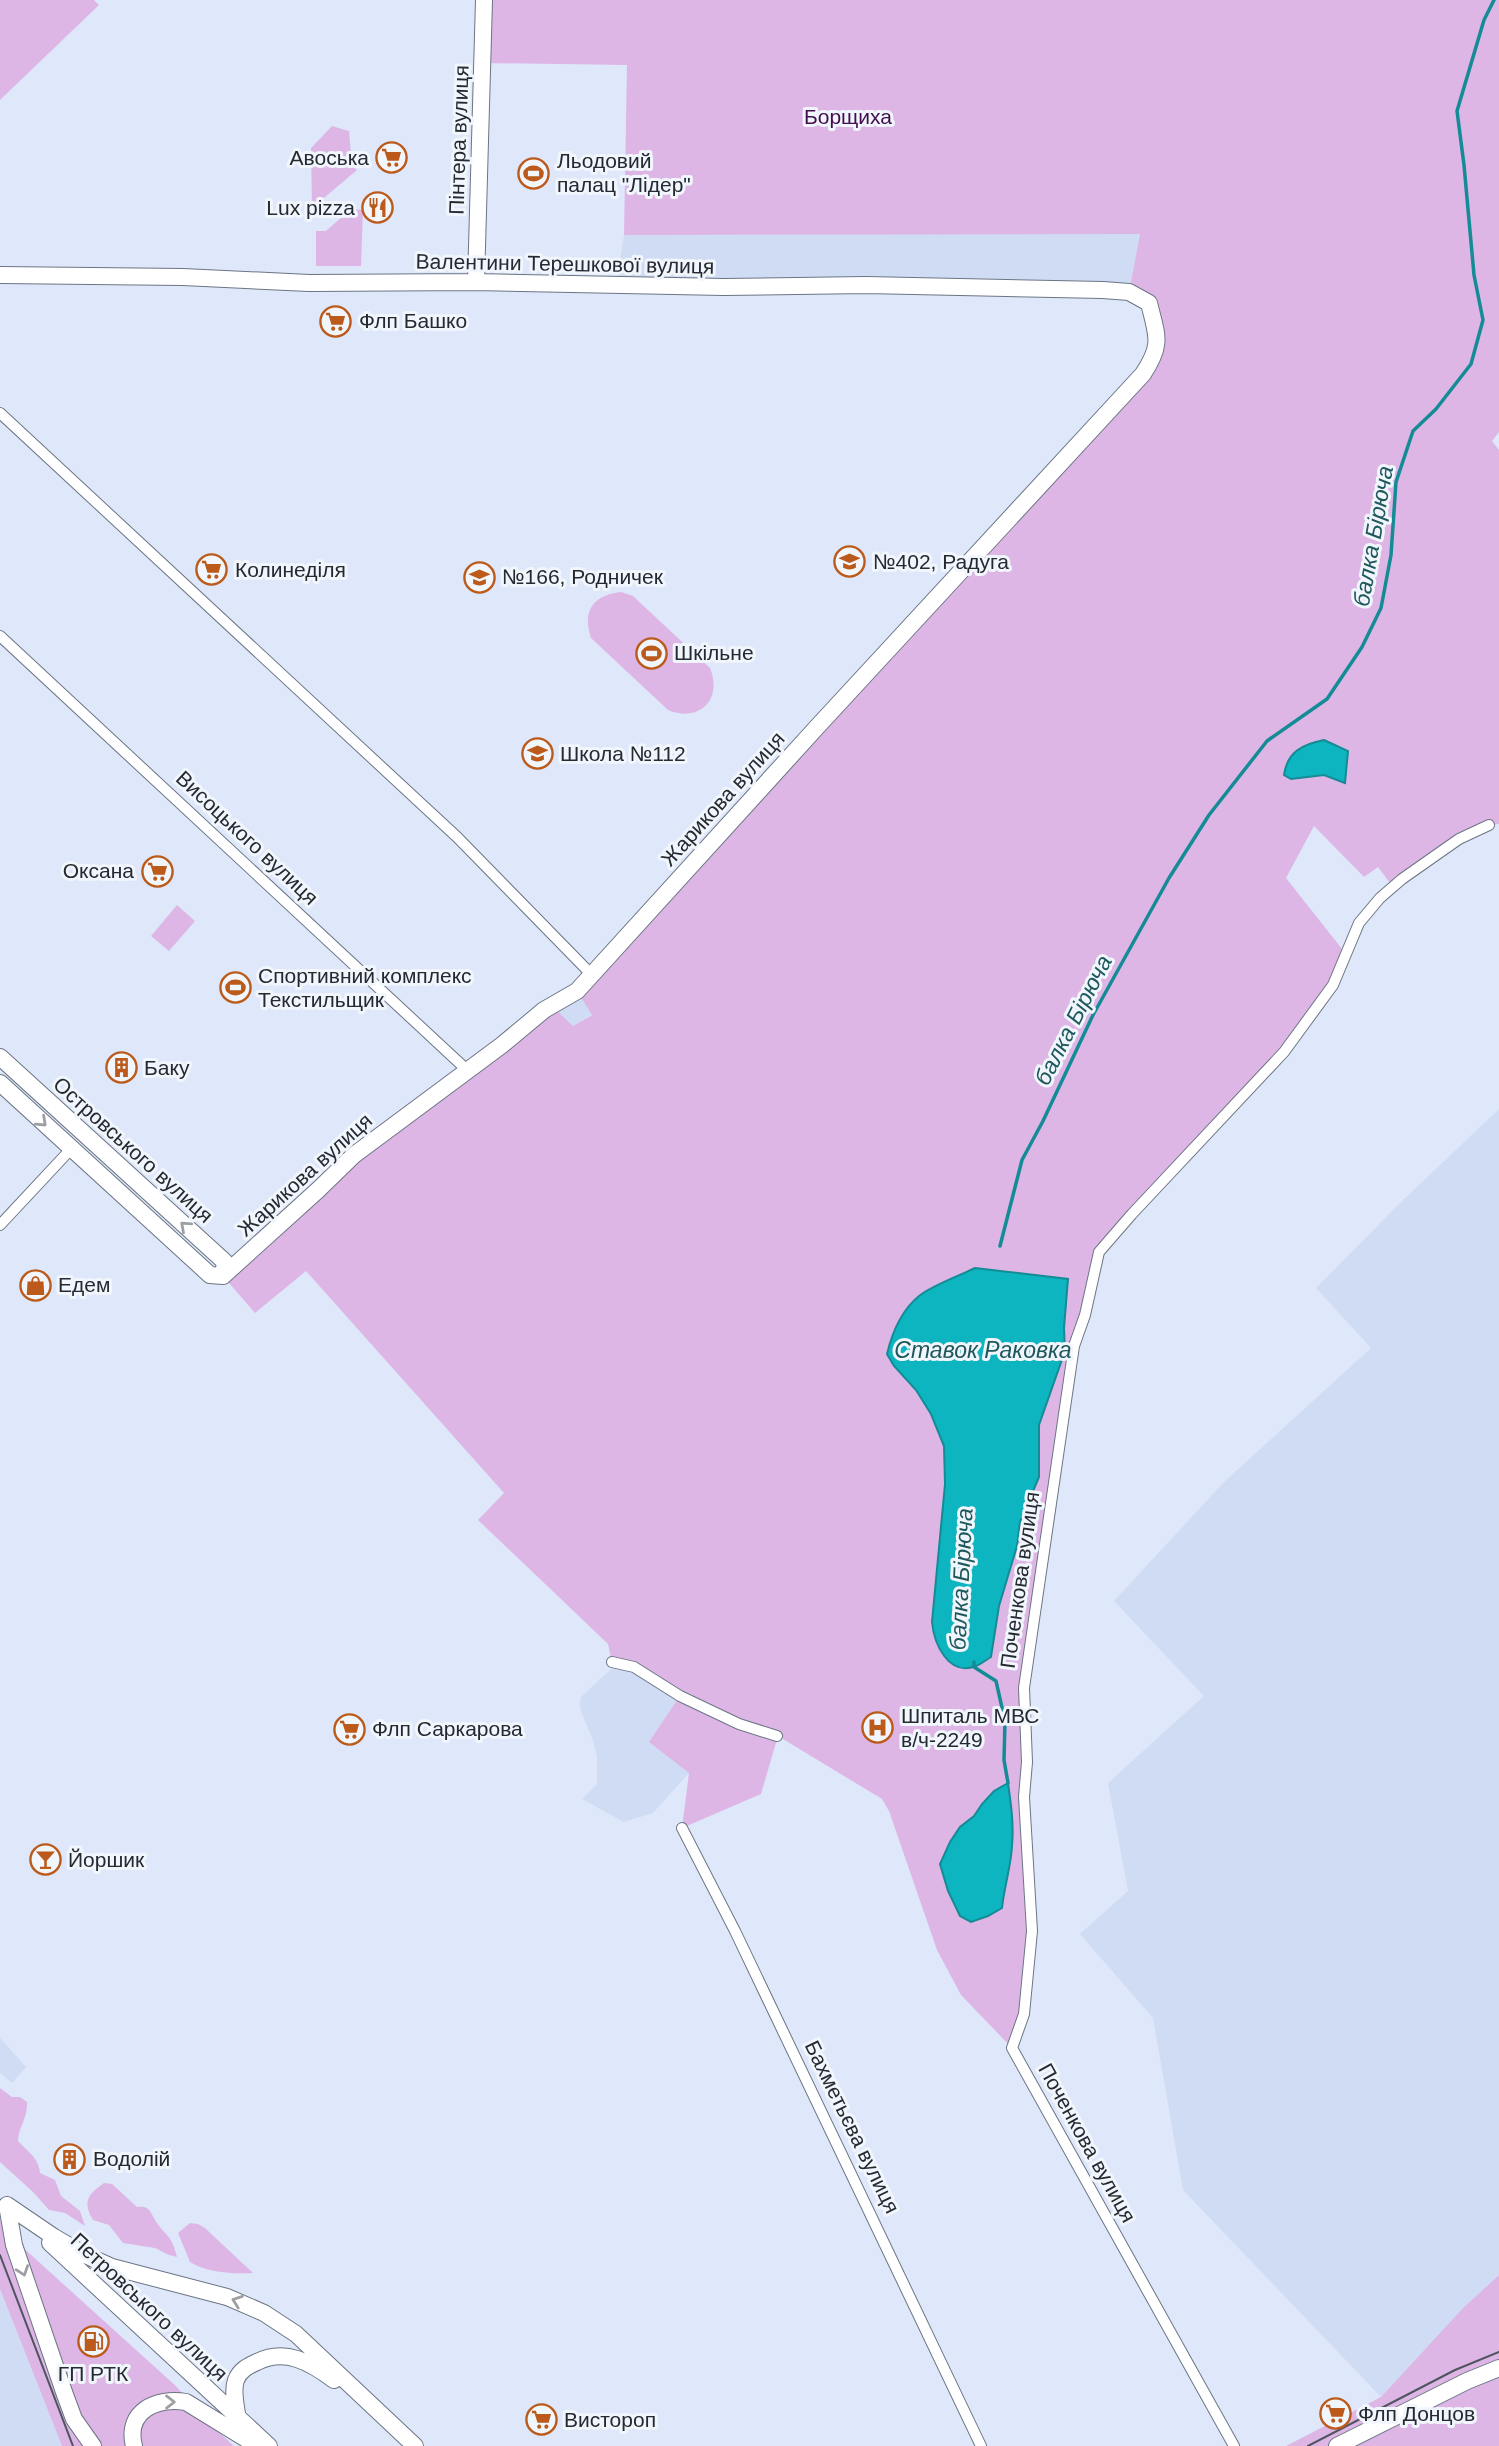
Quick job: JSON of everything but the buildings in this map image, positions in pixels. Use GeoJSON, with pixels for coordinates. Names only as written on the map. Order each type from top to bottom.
{"type":"FeatureCollection","features":[{"type":"Feature","properties":{"kind":"street","name":"Пінтера вулиця"},"geometry":{"type":"LineString","coordinates":[[476,282],[484,0]]}},
{"type":"Feature","properties":{"kind":"street","name":"Валентини Терешкової вулиця"},"geometry":{"type":"LineString","coordinates":[[0,275],[183,277],[309,283],[476,282],[657,287],[866,285],[1129,292]]}},
{"type":"Feature","properties":{"kind":"street","name":"Жарикова вулиця"},"geometry":{"type":"LineString","coordinates":[[223,1276],[354,1155],[502,1045],[551,1004],[576,991],[592,975],[1143,374],[1153,360],[1158,339],[1149,303],[1129,292]]}},
{"type":"Feature","properties":{"kind":"street"},"geometry":{"type":"LineString","coordinates":[[0,413],[457,836],[592,975]]}},
{"type":"Feature","properties":{"kind":"street","name":"Висоцького вулиця"},"geometry":{"type":"LineString","coordinates":[[0,636],[467,1070]]}},
{"type":"Feature","properties":{"kind":"street","name":"Поченкова вулиця"},"geometry":{"type":"LineString","coordinates":[[1234,2446],[1012,2048],[1024,2014],[1032,1931],[1025,1821],[1027,1762],[1024,1688],[1074,1346],[1085,1315],[1099,1252],[1132,1213],[1284,1052],[1333,985],[1359,923],[1380,898],[1402,879],[1459,839],[1489,825]]}},
{"type":"Feature","properties":{"kind":"street","name":"Островського вулиця"},"geometry":{"type":"LineString","coordinates":[[0,1057],[226,1262],[223,1276],[210,1275],[0,1083]]}},
{"type":"Feature","properties":{"kind":"street"},"geometry":{"type":"LineString","coordinates":[[0,1225],[71,1149]]}},
{"type":"Feature","properties":{"kind":"street"},"geometry":{"type":"LineString","coordinates":[[612,1662],[634,1667],[681,1696],[739,1724],[778,1735]]}},
{"type":"Feature","properties":{"kind":"street","name":"Бахметьєва вулиця"},"geometry":{"type":"LineString","coordinates":[[682,1828],[735,1931],[981,2446]]}},
{"type":"Feature","properties":{"kind":"street"},"geometry":{"type":"LineString","coordinates":[[4,2201],[54,2237],[93,2259],[144,2277],[246,2304],[296,2334],[415,2446]]}},
{"type":"Feature","properties":{"kind":"street"},"geometry":{"type":"LineString","coordinates":[[4,2201],[14,2245],[64,2392],[74,2419],[93,2446]]}},
{"type":"Feature","properties":{"kind":"street","name":"Петровського вулиця"},"geometry":{"type":"LineString","coordinates":[[4,2201],[269,2446]]}},
{"type":"Feature","properties":{"kind":"street"},"geometry":{"type":"LineString","coordinates":[[238,2419],[235,2382],[240,2372],[265,2358],[280,2355],[296,2358],[318,2370],[372,2408]]}},
{"type":"Feature","properties":{"kind":"street"},"geometry":{"type":"LineString","coordinates":[[1337,2446],[1467,2381],[1499,2368]]}},
{"type":"Feature","properties":{"kind":"street"},"geometry":{"type":"LineString","coordinates":[[134,2446],[133,2429],[143,2411],[155,2403],[174,2400],[186,2402],[258,2446]]}},
{"type":"Feature","properties":{"kind":"shaded area"},"geometry":{"type":"Polygon","coordinates":[[[1140,233],[1129,292],[616,286],[624,235],[1140,233]]]}},
{"type":"Feature","properties":{"kind":"shaded area"},"geometry":{"type":"Polygon","coordinates":[[[577,991],[592,1014],[573,1026],[551,1005],[577,991]]]}},
{"type":"Feature","properties":{"kind":"shaded area"},"geometry":{"type":"Polygon","coordinates":[[[1499,1109],[1499,2275],[1463,2308],[1381,2397],[1183,2190],[1153,2018],[1080,1934],[1128,1891],[1108,1783],[1204,1696],[1114,1601],[1223,1483],[1371,1348],[1316,1288],[1499,1109]]]}},
{"type":"Feature","properties":{"kind":"shaded area"},"geometry":{"type":"Polygon","coordinates":[[[612,1662],[634,1667],[680,1696],[689,1773],[653,1813],[624,1822],[582,1799],[597,1784],[597,1756],[580,1709],[580,1698],[612,1668],[612,1662]]]}},
{"type":"Feature","properties":{"kind":"shaded area"},"geometry":{"type":"Polygon","coordinates":[[[0,2038],[26,2067],[12,2083],[0,2073],[0,2038]]]}},
{"type":"Feature","properties":{"kind":"shaded area"},"geometry":{"type":"Polygon","coordinates":[[[0,2289],[62,2446],[0,2446],[0,2289]]]}},
{"type":"Feature","properties":{"kind":"green space"},"geometry":{"type":"Polygon","coordinates":[[[0,0],[94,0],[99,5],[0,100],[0,0]]]}},
{"type":"Feature","properties":{"kind":"green space","name":"Борщиха"},"geometry":{"type":"Polygon","coordinates":[[[484,0],[1499,0],[1499,432],[1492,441],[1499,450],[1499,824],[1489,825],[1393,887],[1378,867],[1364,877],[1314,826],[1286,878],[1346,954],[1333,985],[1284,1052],[1099,1252],[1074,1346],[1024,1688],[1027,1969],[1012,2048],[961,1995],[937,1950],[889,1811],[882,1799],[778,1736],[761,1794],[682,1828],[689,1773],[649,1742],[680,1696],[612,1662],[608,1644],[478,1520],[504,1493],[306,1271],[255,1313],[223,1276],[318,1190],[551,1005],[573,1026],[592,1015],[577,991],[1153,360],[1148,303],[1129,292],[1140,234],[624,235],[627,65],[482,63],[484,0]]]}},
{"type":"Feature","properties":{"kind":"green space"},"geometry":{"type":"Polygon","coordinates":[[[332,126],[349,131],[352,166],[357,170],[312,208],[311,148],[332,126]]]}},
{"type":"Feature","properties":{"kind":"green space"},"geometry":{"type":"Polygon","coordinates":[[[351,209],[363,210],[361,266],[316,266],[316,231],[326,231],[351,209]]]}},
{"type":"Feature","properties":{"kind":"green space","name":"Шкільне"},"geometry":{"type":"Polygon","coordinates":[[[621,592],[633,596],[710,668],[713,690],[706,706],[689,713],[668,710],[591,638],[588,620],[592,606],[603,597],[621,592]]]}},
{"type":"Feature","properties":{"kind":"green space"},"geometry":{"type":"Polygon","coordinates":[[[177,905],[195,921],[169,951],[151,936],[177,905]]]}},
{"type":"Feature","properties":{"kind":"green space"},"geometry":{"type":"Polygon","coordinates":[[[0,2088],[12,2097],[20,2097],[27,2102],[18,2141],[35,2159],[40,2173],[55,2180],[61,2196],[80,2211],[85,2226],[65,2213],[49,2210],[0,2162],[0,2088]]]}},
{"type":"Feature","properties":{"kind":"green space"},"geometry":{"type":"Polygon","coordinates":[[[104,2183],[112,2184],[137,2207],[150,2210],[171,2241],[177,2257],[155,2248],[123,2243],[109,2225],[93,2220],[88,2199],[104,2183]]]}},
{"type":"Feature","properties":{"kind":"green space"},"geometry":{"type":"Polygon","coordinates":[[[0,2220],[19,2244],[177,2387],[202,2417],[234,2446],[62,2446],[0,2289],[0,2220]]]}},
{"type":"Feature","properties":{"kind":"green space"},"geometry":{"type":"Polygon","coordinates":[[[190,2223],[205,2228],[253,2273],[212,2271],[190,2262],[178,2233],[190,2223]]]}},
{"type":"Feature","properties":{"kind":"green space"},"geometry":{"type":"Polygon","coordinates":[[[1499,2275],[1499,2446],[1286,2446],[1381,2397],[1463,2308],[1499,2275]]]}},
{"type":"Feature","properties":{"kind":"water"},"geometry":{"type":"Polygon","coordinates":[[[1324,740],[1348,751],[1345,783],[1324,775],[1291,779],[1284,775],[1289,760],[1297,750],[1324,740]]]}},
{"type":"Feature","properties":{"kind":"water","name":"Ставок Раковка"},"geometry":{"type":"Polygon","coordinates":[[[975,1268],[1068,1279],[1065,1351],[1039,1425],[1039,1477],[1020,1522],[1017,1546],[999,1606],[991,1657],[966,1668],[958,1667],[944,1656],[932,1622],[945,1484],[944,1446],[931,1414],[887,1354],[898,1322],[919,1296],[975,1268]]]}},
{"type":"Feature","properties":{"kind":"water"},"geometry":{"type":"Polygon","coordinates":[[[1008,1783],[1013,1838],[1002,1908],[971,1922],[960,1916],[948,1891],[940,1864],[960,1827],[974,1816],[994,1791],[1008,1783]]]}},
{"type":"Feature","properties":{"kind":"waterway","name":"балка Бірюча"},"geometry":{"type":"LineString","coordinates":[[1000,1246],[1022,1160],[1093,1015],[1169,878],[1209,815],[1267,741],[1327,699],[1362,647],[1381,608],[1391,555],[1396,482],[1413,431],[1436,409],[1471,364],[1483,320],[1474,275],[1457,111],[1484,20],[1494,0]]}},
{"type":"Feature","properties":{"kind":"waterway","name":"балка Бірюча"},"geometry":{"type":"LineString","coordinates":[[974,1662],[974,1667],[996,1681],[1005,1721],[1004,1760],[1008,1783]]}},
{"type":"Feature","properties":{"kind":"tram line"},"geometry":{"type":"LineString","coordinates":[[0,2255],[73,2446]]}},
{"type":"Feature","properties":{"kind":"tram line"},"geometry":{"type":"LineString","coordinates":[[1308,2446],[1455,2370],[1499,2352]]}},
{"type":"Feature","properties":{"kind":"place","name":"Авоська"},"geometry":{"type":"Point","coordinates":[392,158]}},
{"type":"Feature","properties":{"kind":"place","name":"Льодовий палац \"Лідер\""},"geometry":{"type":"Point","coordinates":[534,173]}},
{"type":"Feature","properties":{"kind":"place","name":"Lux pizza"},"geometry":{"type":"Point","coordinates":[378,208]}},
{"type":"Feature","properties":{"kind":"place","name":"Флп Башко"},"geometry":{"type":"Point","coordinates":[336,321]}},
{"type":"Feature","properties":{"kind":"place","name":"№402, Радуга"},"geometry":{"type":"Point","coordinates":[850,562]}},
{"type":"Feature","properties":{"kind":"place","name":"Колинеділя"},"geometry":{"type":"Point","coordinates":[212,570]}},
{"type":"Feature","properties":{"kind":"place","name":"№166, Родничек"},"geometry":{"type":"Point","coordinates":[479,577]}},
{"type":"Feature","properties":{"kind":"place","name":"Шкільне"},"geometry":{"type":"Point","coordinates":[651,653]}},
{"type":"Feature","properties":{"kind":"place","name":"Школа №112"},"geometry":{"type":"Point","coordinates":[537,754]}},
{"type":"Feature","properties":{"kind":"place","name":"Оксана"},"geometry":{"type":"Point","coordinates":[157,871]}},
{"type":"Feature","properties":{"kind":"place","name":"Спортивний комплекс Текстильщик"},"geometry":{"type":"Point","coordinates":[235,988]}},
{"type":"Feature","properties":{"kind":"place","name":"Баку"},"geometry":{"type":"Point","coordinates":[121,1068]}},
{"type":"Feature","properties":{"kind":"place","name":"Едем"},"geometry":{"type":"Point","coordinates":[35,1285]}},
{"type":"Feature","properties":{"kind":"place","name":"Шпиталь МВС в/ч-2249"},"geometry":{"type":"Point","coordinates":[878,1728]}},
{"type":"Feature","properties":{"kind":"place","name":"Флп Саркарова"},"geometry":{"type":"Point","coordinates":[349,1729]}},
{"type":"Feature","properties":{"kind":"place","name":"Йоршик"},"geometry":{"type":"Point","coordinates":[45,1860]}},
{"type":"Feature","properties":{"kind":"place","name":"Водолій"},"geometry":{"type":"Point","coordinates":[70,2159]}},
{"type":"Feature","properties":{"kind":"place","name":"ГП РТК"},"geometry":{"type":"Point","coordinates":[93,2342]}},
{"type":"Feature","properties":{"kind":"place","name":"Флп Донцов"},"geometry":{"type":"Point","coordinates":[1335,2414]}},
{"type":"Feature","properties":{"kind":"place","name":"Вистороп"},"geometry":{"type":"Point","coordinates":[541,2420]}}]}
